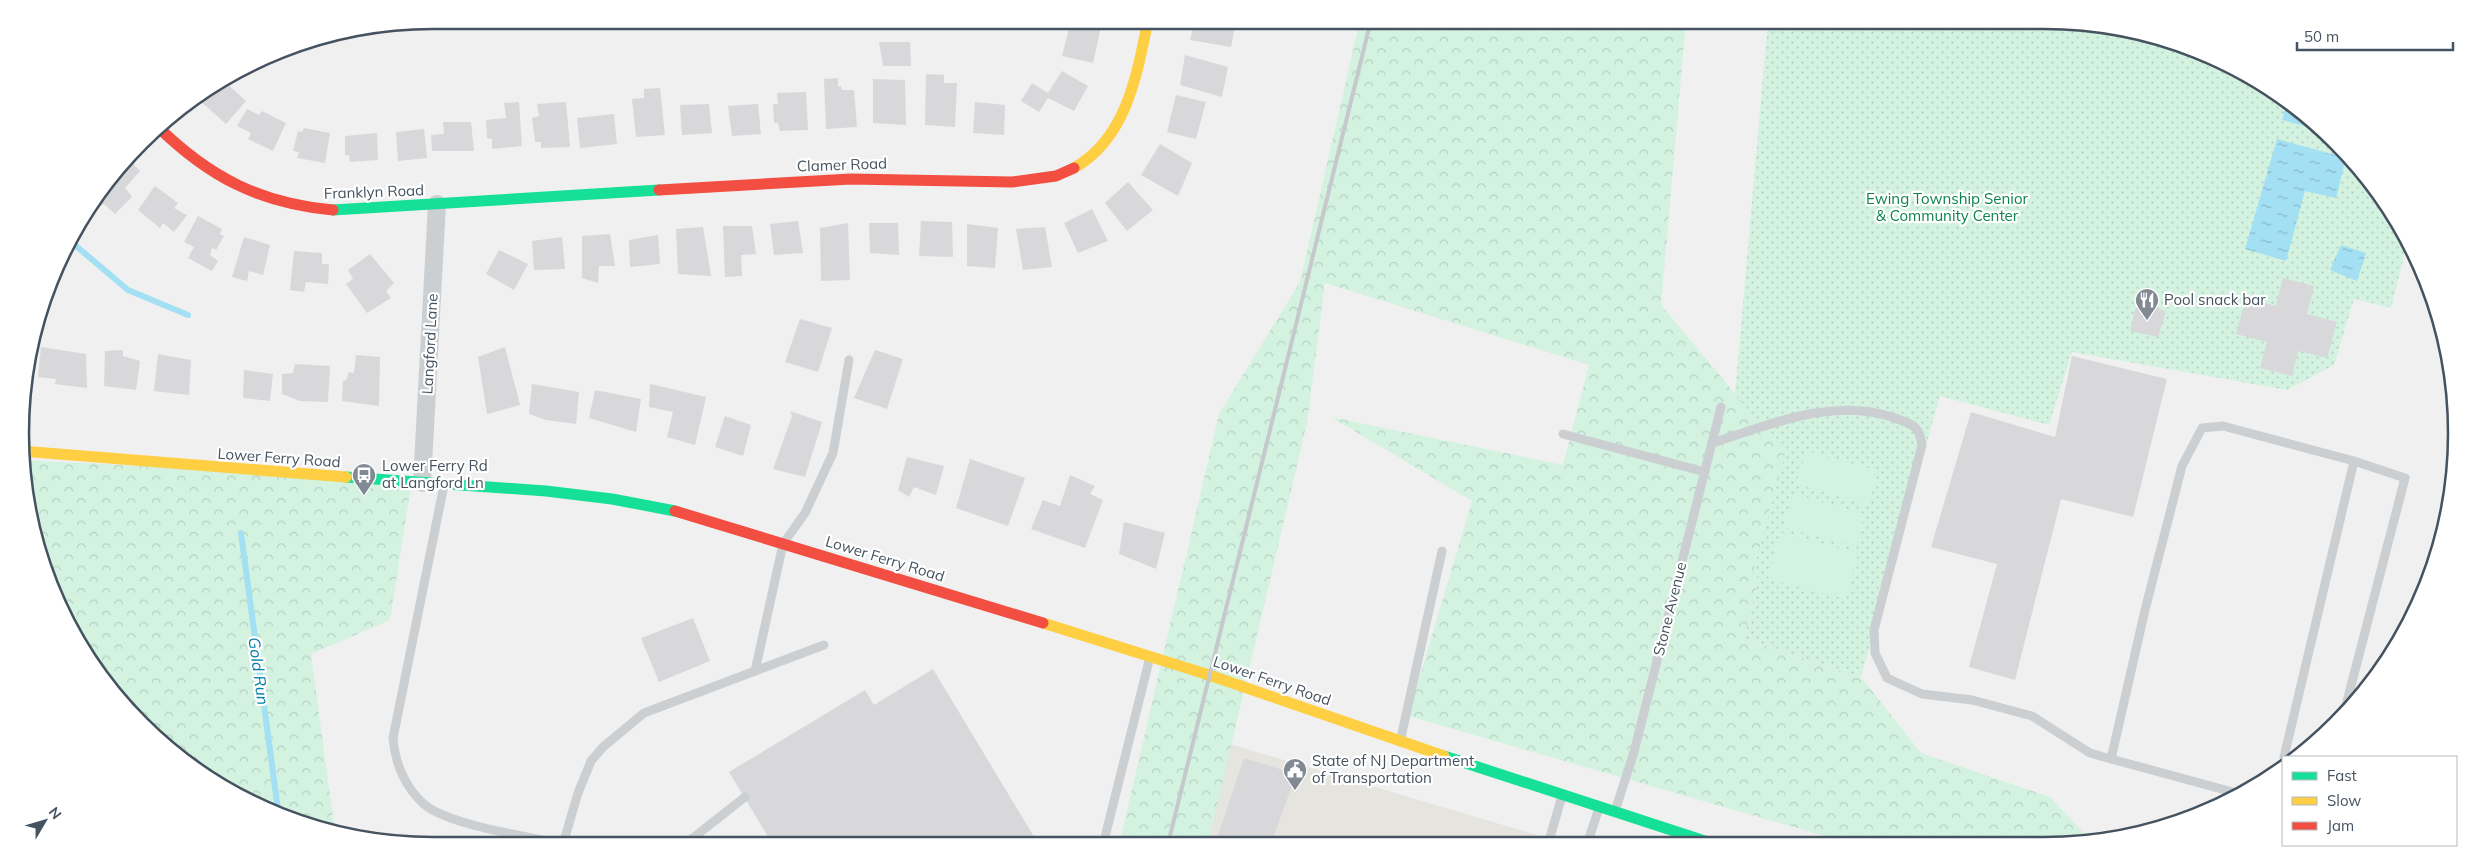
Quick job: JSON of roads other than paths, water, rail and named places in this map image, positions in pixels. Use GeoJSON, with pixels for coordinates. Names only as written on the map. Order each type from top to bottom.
{"type":"FeatureCollection","features":[{"type":"Feature","properties":{"kind":"street","name":"Clamer Road"},"geometry":{"type":"LineString","coordinates":[[437,204],[838,179],[905,178],[1006,183],[1031,182],[1054,177],[1078,166],[1098,149],[1114,131],[1125,107],[1146,29]]}},
{"type":"Feature","properties":{"kind":"street","name":"Franklyn Road"},"geometry":{"type":"LineString","coordinates":[[163,132],[184,154],[215,176],[249,193],[277,202],[314,209],[339,211],[437,204]]}},
{"type":"Feature","properties":{"kind":"street","name":"Langford Lane"},"geometry":{"type":"LineString","coordinates":[[422,483],[437,204]]}},
{"type":"Feature","properties":{"kind":"street","name":"Lower Ferry Road"},"geometry":{"type":"LineString","coordinates":[[30,452],[186,466],[546,492],[612,499],[697,516],[1218,678],[1400,742],[1693,837]]}},
{"type":"Feature","properties":{"kind":"lane"},"geometry":{"type":"LineString","coordinates":[[755,671],[783,544],[805,513],[832,453],[849,360]]}},
{"type":"Feature","properties":{"kind":"lane","name":"Stone Avenue"},"geometry":{"type":"LineString","coordinates":[[1614,811],[1634,752],[1721,407]]}},
{"type":"Feature","properties":{"kind":"lane"},"geometry":{"type":"LineString","coordinates":[[1712,443],[1794,416],[1838,410],[1878,412],[1918,430],[1922,446],[1874,630],[1875,653],[1887,678],[1922,694],[1972,700],[2032,716],[2090,753],[2231,792]]}},
{"type":"Feature","properties":{"kind":"lane"},"geometry":{"type":"LineString","coordinates":[[2111,759],[2182,466],[2202,428],[2223,426],[2354,461],[2405,478],[2347,701]]}},
{"type":"Feature","properties":{"kind":"lane"},"geometry":{"type":"LineString","coordinates":[[1563,434],[1705,472]]}},
{"type":"Feature","properties":{"kind":"lane"},"geometry":{"type":"LineString","coordinates":[[2284,756],[2354,461]]}},
{"type":"Feature","properties":{"kind":"lane"},"geometry":{"type":"LineString","coordinates":[[444,485],[393,738],[395,758],[406,783],[426,806],[463,822],[531,837]]}},
{"type":"Feature","properties":{"kind":"lane"},"geometry":{"type":"LineString","coordinates":[[1400,742],[1442,551]]}},
{"type":"Feature","properties":{"kind":"lane"},"geometry":{"type":"LineString","coordinates":[[569,837],[578,793],[591,761],[608,742],[644,713],[824,645]]}},
{"type":"Feature","properties":{"kind":"lane"},"geometry":{"type":"LineString","coordinates":[[1104,837],[1150,657]]}},
{"type":"Feature","properties":{"kind":"lane"},"geometry":{"type":"LineString","coordinates":[[1550,837],[1562,796]]}},
{"type":"Feature","properties":{"kind":"lane"},"geometry":{"type":"LineString","coordinates":[[695,837],[744,798]]}},
{"type":"Feature","properties":{"kind":"lane"},"geometry":{"type":"LineString","coordinates":[[1589,837],[1600,806]]}},
{"type":"Feature","properties":{"kind":"water"},"geometry":{"type":"Polygon","coordinates":[[[2286,109],[2309,127],[2282,120],[2286,109]]]}},
{"type":"Feature","properties":{"kind":"water"},"geometry":{"type":"Polygon","coordinates":[[[2277,139],[2338,156],[2345,163],[2336,198],[2305,191],[2286,261],[2245,249],[2277,139]]]}},
{"type":"Feature","properties":{"kind":"water"},"geometry":{"type":"Polygon","coordinates":[[[2341,245],[2366,253],[2357,281],[2330,270],[2341,245]]]}},
{"type":"Feature","properties":{"kind":"waterway","name":"Gold Run"},"geometry":{"type":"LineString","coordinates":[[75,245],[128,290],[188,315]]}},
{"type":"Feature","properties":{"kind":"waterway","name":"Gold Run"},"geometry":{"type":"LineString","coordinates":[[241,533],[277,806]]}},
{"type":"Feature","properties":{"kind":"railway"},"geometry":{"type":"LineString","coordinates":[[1170,837],[1369,29]]}},
{"type":"Feature","properties":{"kind":"place","name":"Pool snack bar"},"geometry":{"type":"Point","coordinates":[2147,321]}},
{"type":"Feature","properties":{"kind":"place","name":"Lower Ferry Rd at Langford Ln"},"geometry":{"type":"Point","coordinates":[364,496]}},
{"type":"Feature","properties":{"kind":"place","name":"State of NJ Department of Transportation"},"geometry":{"type":"Point","coordinates":[1295,791]}},
{"type":"Feature","properties":{"kind":"park label","name":"Ewing Township Senior & Community Center"},"geometry":{"type":"Point","coordinates":[1947,208]}}]}
